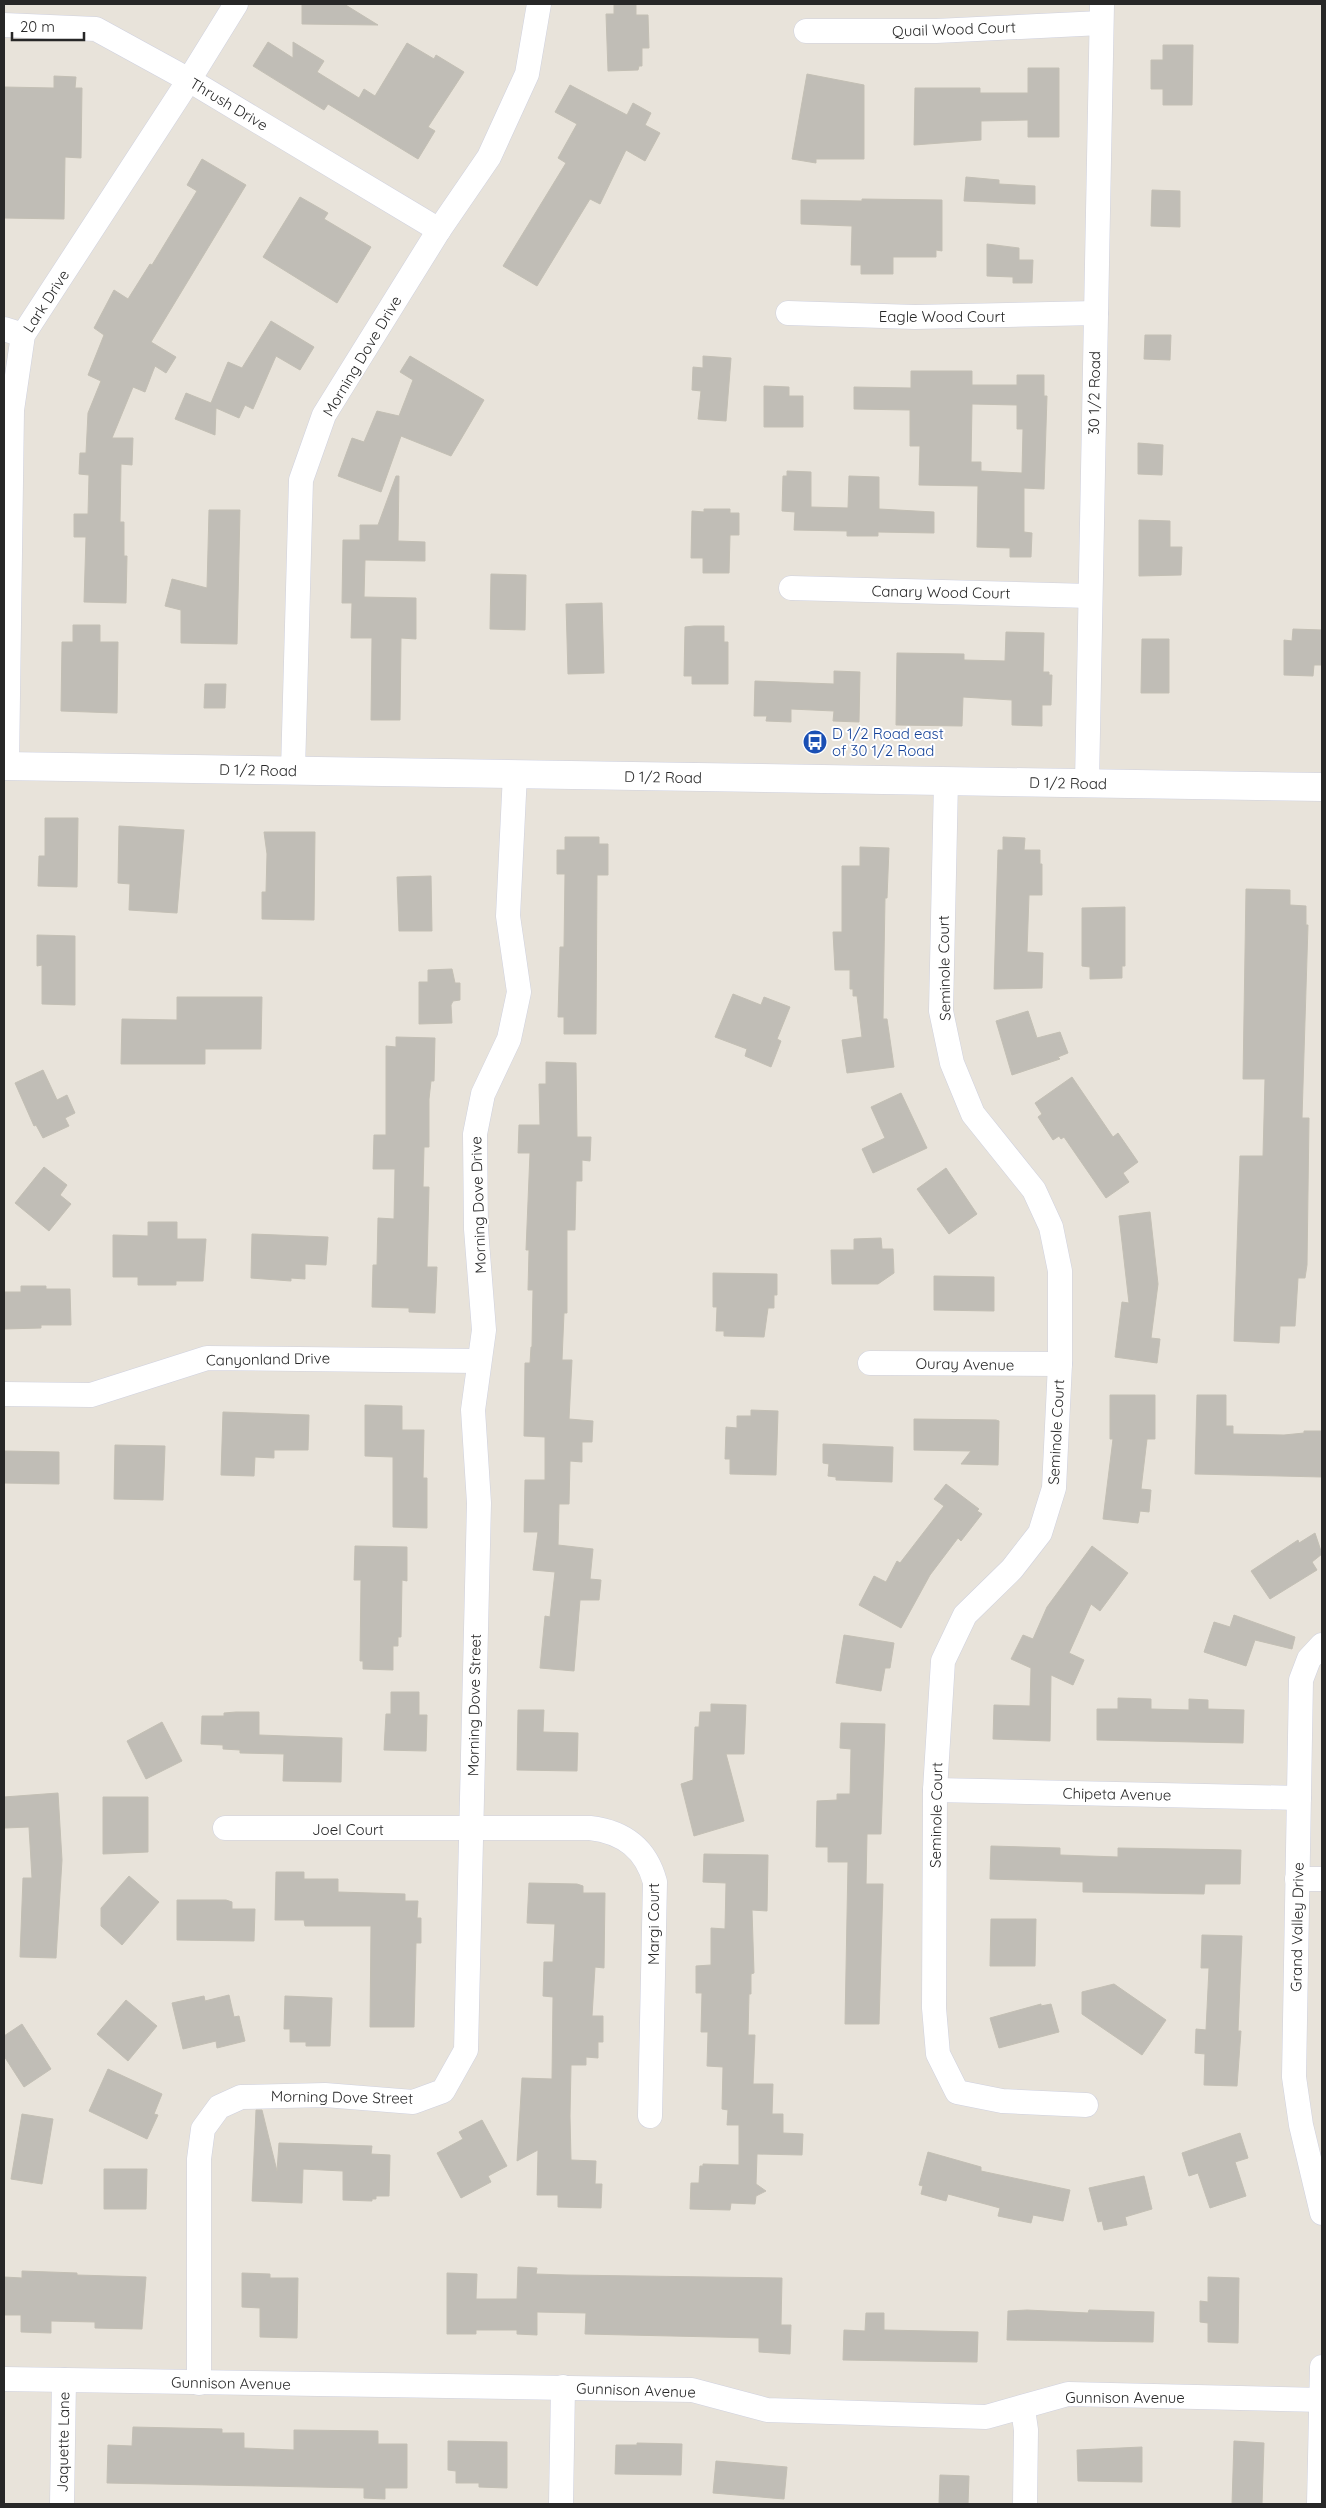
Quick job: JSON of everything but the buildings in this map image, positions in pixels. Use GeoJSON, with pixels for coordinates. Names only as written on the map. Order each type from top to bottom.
{"type":"FeatureCollection","features":[{"type":"Feature","properties":{"kind":"main road","name":"D 1/2 Road"},"geometry":{"type":"LineString","coordinates":[[5,766],[1322,787]]}},
{"type":"Feature","properties":{"kind":"street","name":"Lark Drive"},"geometry":{"type":"LineString","coordinates":[[5,766],[6,588],[13,332],[190,80],[236,4]]}},
{"type":"Feature","properties":{"kind":"street","name":"Morning Dove Drive"},"geometry":{"type":"LineString","coordinates":[[293,770],[301,480],[324,415],[439,230],[489,157],[527,74],[539,4]]}},
{"type":"Feature","properties":{"kind":"street","name":"Quail Wood Court"},"geometry":{"type":"LineString","coordinates":[[806,31],[936,31],[1102,13]]}},
{"type":"Feature","properties":{"kind":"street","name":"30 1/2 Road"},"geometry":{"type":"LineString","coordinates":[[1086,783],[1102,13]]}},
{"type":"Feature","properties":{"kind":"street","name":"Thrush Drive"},"geometry":{"type":"LineString","coordinates":[[4,24],[96,29],[190,80],[439,230]]}},
{"type":"Feature","properties":{"kind":"street","name":"Eagle Wood Court"},"geometry":{"type":"LineString","coordinates":[[788,313],[915,318],[1096,313]]}},
{"type":"Feature","properties":{"kind":"street","name":"Canary Wood Court"},"geometry":{"type":"LineString","coordinates":[[791,588],[1090,596]]}},
{"type":"Feature","properties":{"kind":"street","name":"Morning Dove Drive"},"geometry":{"type":"LineString","coordinates":[[476,1613],[479,1503],[472,1410],[484,1330],[476,1229],[475,1134],[483,1094],[509,1039],[518,992],[508,916],[515,774]]}},
{"type":"Feature","properties":{"kind":"street","name":"Seminole Court"},"geometry":{"type":"LineString","coordinates":[[946,781],[941,1011],[952,1063],[973,1114],[1034,1190],[1051,1227],[1060,1271],[1060,1364],[1054,1488],[1040,1534],[1012,1568],[965,1615],[943,1661],[935,1790],[934,2008],[938,2054],[957,2092],[1002,2101],[1086,2105]]}},
{"type":"Feature","properties":{"kind":"street","name":"Canyonland Drive"},"geometry":{"type":"LineString","coordinates":[[4,1394],[91,1395],[207,1358],[478,1361]]}},
{"type":"Feature","properties":{"kind":"street","name":"Ouray Avenue"},"geometry":{"type":"LineString","coordinates":[[870,1363],[1060,1364]]}},
{"type":"Feature","properties":{"kind":"street","name":"Morning Dove Street"},"geometry":{"type":"LineString","coordinates":[[199,2382],[199,2159],[203,2129],[219,2107],[241,2096],[325,2095],[413,2102],[443,2091],[466,2050],[476,1613]]}},
{"type":"Feature","properties":{"kind":"street","name":"Grand Valley Drive"},"geometry":{"type":"LineString","coordinates":[[1322,1645],[1309,1659],[1301,1680],[1294,2077],[1311,2125],[1322,2213]]}},
{"type":"Feature","properties":{"kind":"street","name":"Chipeta Avenue"},"geometry":{"type":"LineString","coordinates":[[935,1790],[1299,1798]]}},
{"type":"Feature","properties":{"kind":"street","name":"Joel Court"},"geometry":{"type":"LineString","coordinates":[[225,1828],[471,1828]]}},
{"type":"Feature","properties":{"kind":"street","name":"Margi Court"},"geometry":{"type":"LineString","coordinates":[[471,1828],[606,1830],[629,1841],[646,1859],[655,1882],[650,2116]]}},
{"type":"Feature","properties":{"kind":"street"},"geometry":{"type":"LineString","coordinates":[[1297,1879],[1322,1880]]}},
{"type":"Feature","properties":{"kind":"street"},"geometry":{"type":"LineString","coordinates":[[1319,2504],[1322,2367]]}},
{"type":"Feature","properties":{"kind":"street","name":"Gunnison Avenue"},"geometry":{"type":"LineString","coordinates":[[4,2379],[692,2390],[767,2410],[986,2417],[1023,2409],[1068,2394],[1322,2400]]}},
{"type":"Feature","properties":{"kind":"street","name":"Jaquette Lane"},"geometry":{"type":"LineString","coordinates":[[62,2504],[64,2380]]}},
{"type":"Feature","properties":{"kind":"street"},"geometry":{"type":"LineString","coordinates":[[561,2504],[563,2387]]}},
{"type":"Feature","properties":{"kind":"street"},"geometry":{"type":"LineString","coordinates":[[1023,2409],[1026,2430],[1025,2504]]}},
{"type":"Feature","properties":{"kind":"place","name":"D 1/2 Road east of 30 1/2 Road"},"geometry":{"type":"Point","coordinates":[815,742]}}]}
